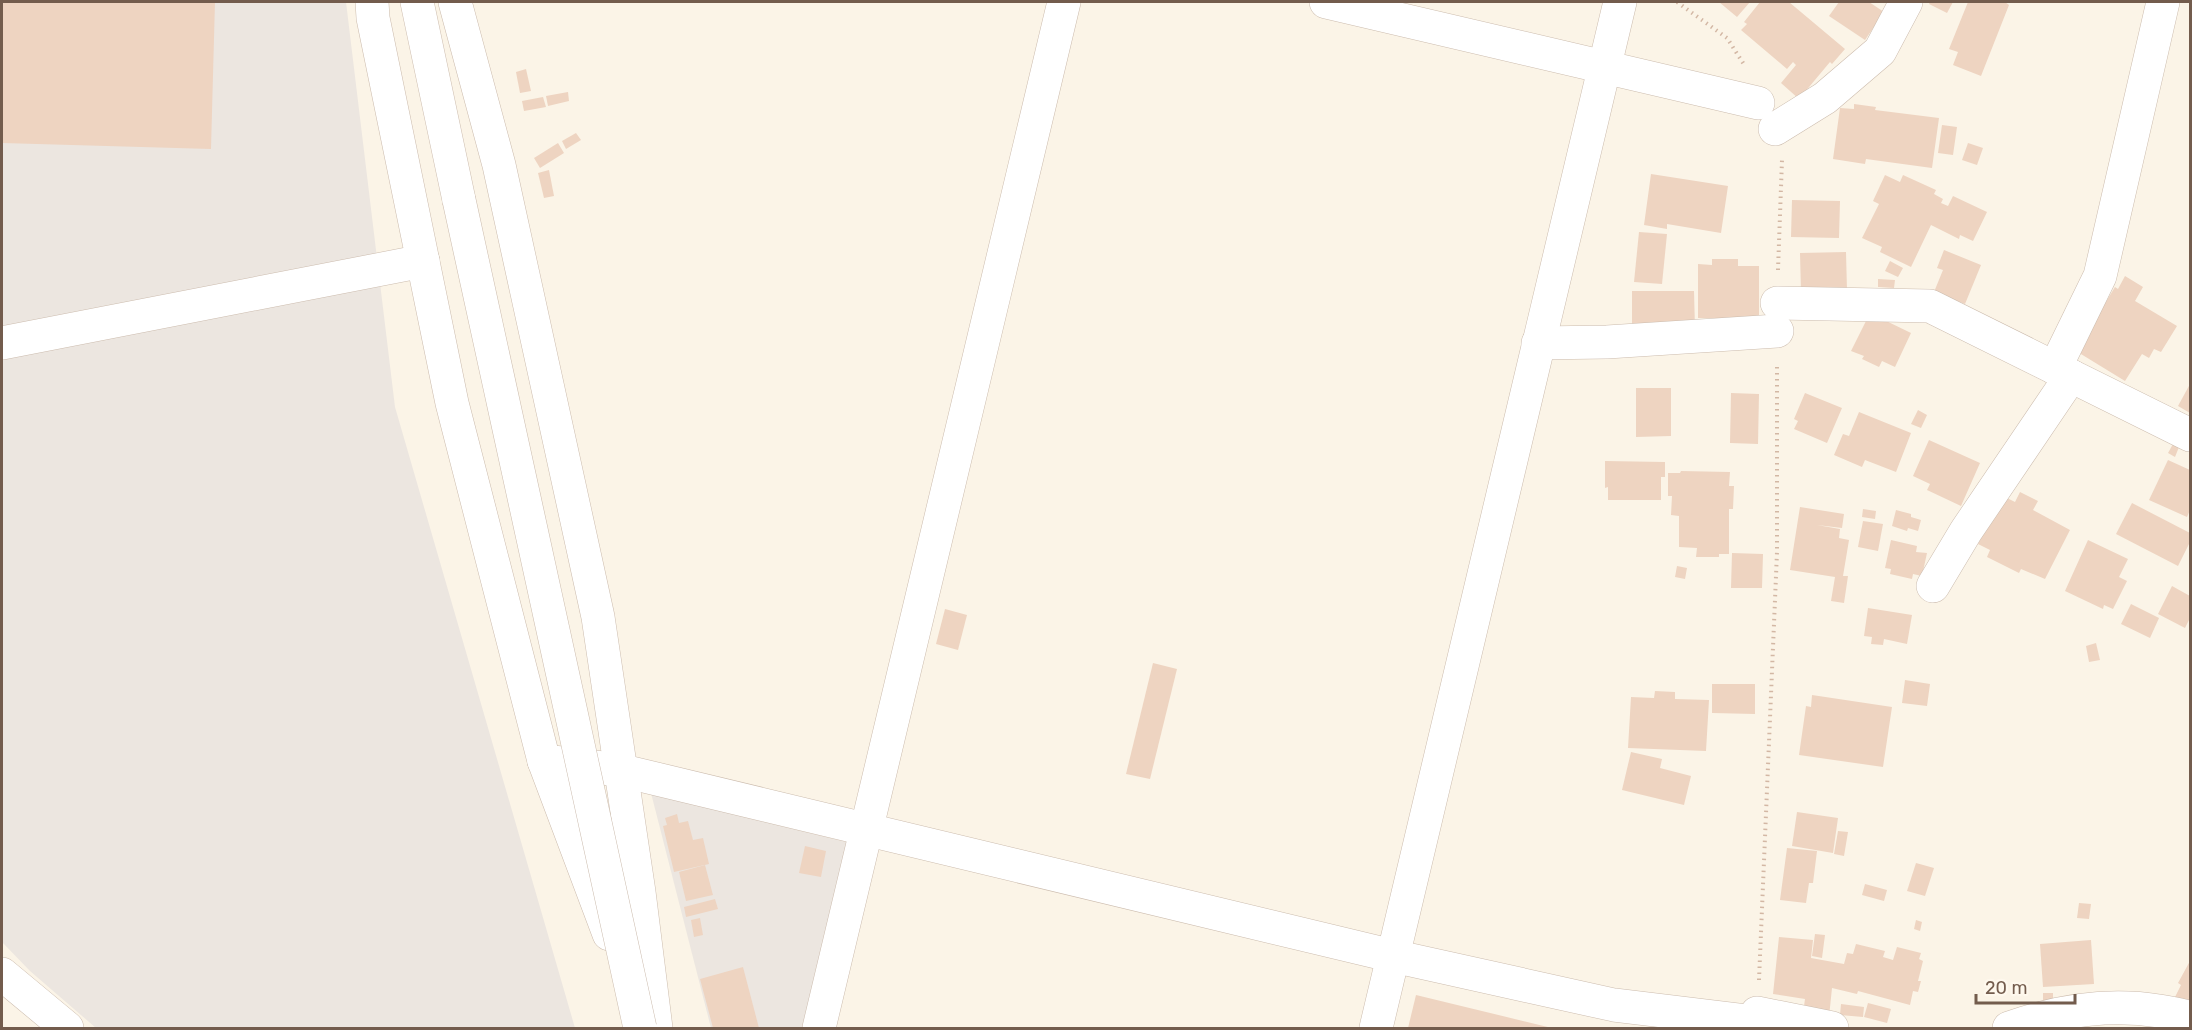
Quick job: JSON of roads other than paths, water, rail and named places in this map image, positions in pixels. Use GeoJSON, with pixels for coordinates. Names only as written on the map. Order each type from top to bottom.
{"type":"FeatureCollection","features":[{"type":"Feature","properties":{"kind":"street"},"geometry":{"type":"LineString","coordinates":[[372,2],[373,18],[452,403],[544,760],[642,1029]]}},
{"type":"Feature","properties":{"kind":"street"},"geometry":{"type":"LineString","coordinates":[[417,2],[642,1029]]}},
{"type":"Feature","properties":{"kind":"street"},"geometry":{"type":"LineString","coordinates":[[455,2],[499,165],[595,605],[639,892],[656,1029]]}},
{"type":"Feature","properties":{"kind":"street"},"geometry":{"type":"LineString","coordinates":[[819,1029],[1064,2]]}},
{"type":"Feature","properties":{"kind":"street"},"geometry":{"type":"LineString","coordinates":[[1326,2],[1603,67],[1767,116],[1825,98],[1880,51],[1906,2]]}},
{"type":"Feature","properties":{"kind":"street"},"geometry":{"type":"LineString","coordinates":[[1376,1029],[1620,2]]}},
{"type":"Feature","properties":{"kind":"street"},"geometry":{"type":"LineString","coordinates":[[1933,586],[2063,372],[2100,276],[2163,2]]}},
{"type":"Feature","properties":{"kind":"street"},"geometry":{"type":"LineString","coordinates":[[2,343],[423,261]]}},
{"type":"Feature","properties":{"kind":"street"},"geometry":{"type":"LineString","coordinates":[[1538,343],[1607,342],[1777,317],[1930,306],[2190,435]]}},
{"type":"Feature","properties":{"kind":"street"},"geometry":{"type":"LineString","coordinates":[[544,760],[619,770],[1394,956],[1614,1005],[1756,1017],[1832,1029]]}},
{"type":"Feature","properties":{"kind":"street"},"geometry":{"type":"LineString","coordinates":[[2,974],[67,1029]]}},
{"type":"Feature","properties":{"kind":"street"},"geometry":{"type":"LineString","coordinates":[[2009,1029],[2037,1018],[2092,1009],[2134,1007],[2190,1018]]}}]}
